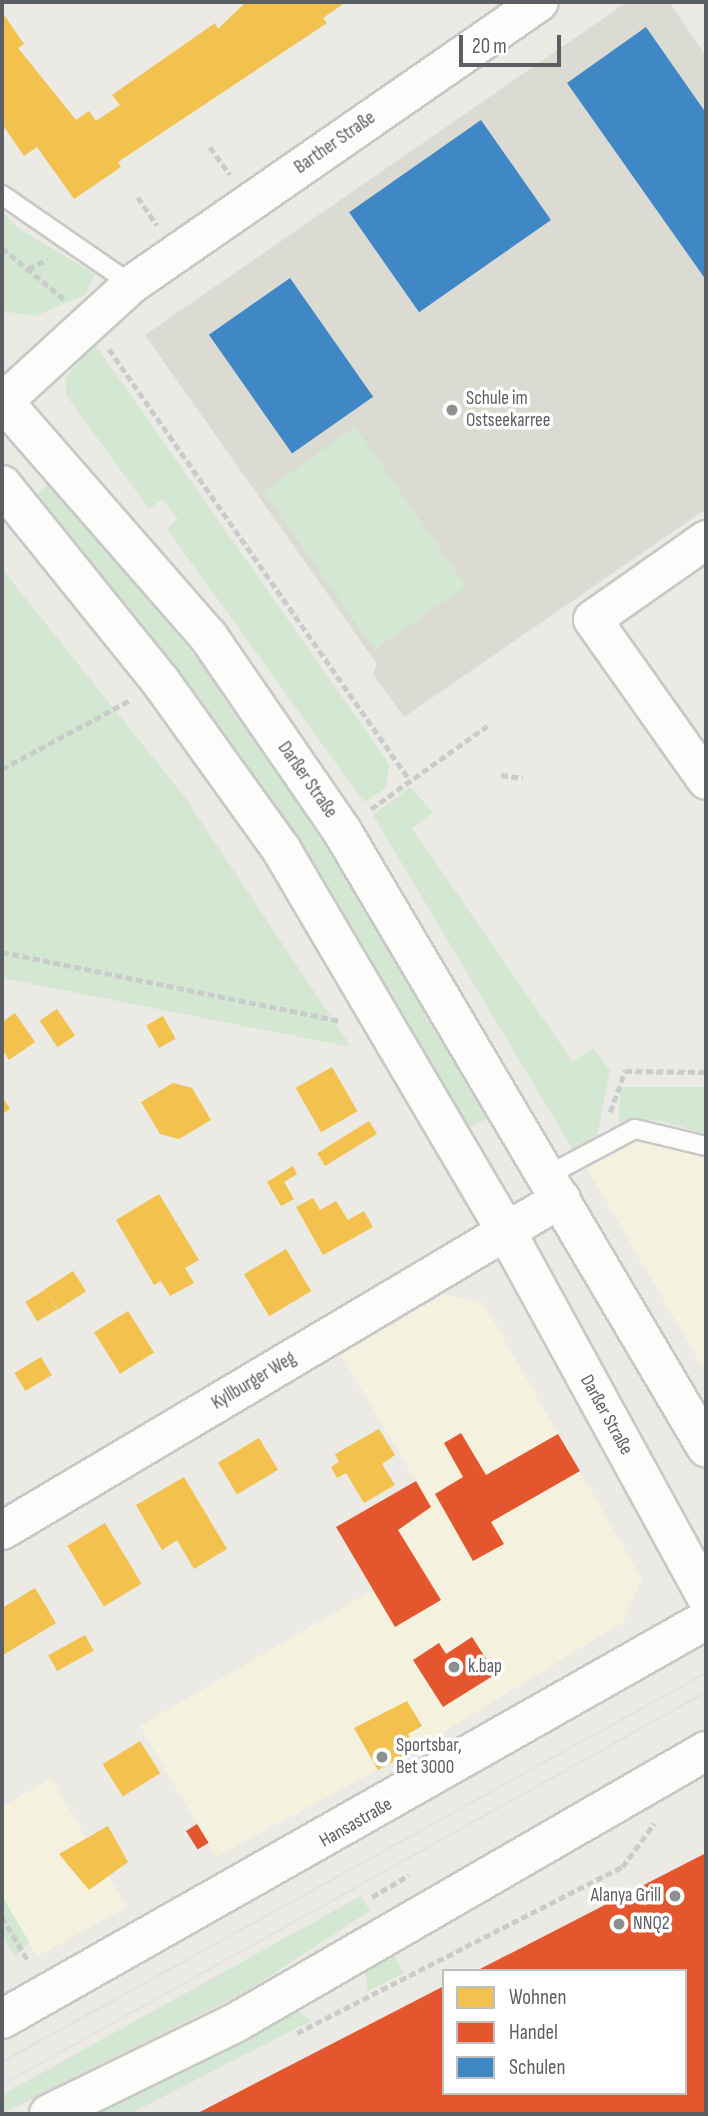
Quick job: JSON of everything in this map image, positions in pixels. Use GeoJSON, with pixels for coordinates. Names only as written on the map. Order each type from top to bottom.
{"type":"FeatureCollection","features":[{"type":"Feature","properties":{"kind":"main road","name":"Darßer Straße"},"geometry":{"type":"LineString","coordinates":[[2,401],[208,636],[342,831],[706,1447]]}},
{"type":"Feature","properties":{"kind":"main road","name":"Darßer Straße"},"geometry":{"type":"LineString","coordinates":[[2,485],[161,682],[281,849],[506,1231],[706,1597]]}},
{"type":"Feature","properties":{"kind":"main road","name":"Hansastraße"},"geometry":{"type":"LineString","coordinates":[[2,2019],[706,1620]]}},
{"type":"Feature","properties":{"kind":"main road"},"geometry":{"type":"LineString","coordinates":[[49,2114],[235,2023],[706,1751]]}},
{"type":"Feature","properties":{"kind":"street","name":"Barther Straße"},"geometry":{"type":"LineString","coordinates":[[2,401],[87,318],[131,284],[539,2]]}},
{"type":"Feature","properties":{"kind":"street"},"geometry":{"type":"LineString","coordinates":[[706,539],[592,619],[706,780]]}},
{"type":"Feature","properties":{"kind":"street"},"geometry":{"type":"LineString","coordinates":[[506,1231],[554,1186]]}},
{"type":"Feature","properties":{"kind":"street","name":"Kyllburger Weg"},"geometry":{"type":"LineString","coordinates":[[2,1530],[506,1231]]}},
{"type":"Feature","properties":{"kind":"lane"},"geometry":{"type":"LineString","coordinates":[[2,195],[131,284]]}},
{"type":"Feature","properties":{"kind":"lane"},"geometry":{"type":"LineString","coordinates":[[554,1186],[604,1144],[635,1129],[703,1145]]}},
{"type":"Feature","properties":{"kind":"path"},"geometry":{"type":"LineString","coordinates":[[2,248],[87,318],[409,779]]}},
{"type":"Feature","properties":{"kind":"path"},"geometry":{"type":"LineString","coordinates":[[27,269],[62,253]]}},
{"type":"Feature","properties":{"kind":"path"},"geometry":{"type":"LineString","coordinates":[[2,769],[134,698]]}},
{"type":"Feature","properties":{"kind":"path"},"geometry":{"type":"LineString","coordinates":[[366,813],[409,779],[487,726]]}},
{"type":"Feature","properties":{"kind":"path"},"geometry":{"type":"LineString","coordinates":[[502,775],[523,778]]}},
{"type":"Feature","properties":{"kind":"path"},"geometry":{"type":"LineString","coordinates":[[2,953],[349,1021]]}},
{"type":"Feature","properties":{"kind":"path"},"geometry":{"type":"LineString","coordinates":[[604,1144],[614,1088],[625,1071],[706,1072]]}},
{"type":"Feature","properties":{"kind":"path"},"geometry":{"type":"LineString","coordinates":[[282,2040],[622,1867],[666,1815]]}},
{"type":"Feature","properties":{"kind":"path"},"geometry":{"type":"LineString","coordinates":[[372,1897],[409,1875]]}},
{"type":"Feature","properties":{"kind":"path"},"geometry":{"type":"LineString","coordinates":[[2,1917],[31,1965]]}},
{"type":"Feature","properties":{"kind":"shaded area","name":"Schule im Ostseekarree"},"geometry":{"type":"Polygon","coordinates":[[[627,2],[669,2],[706,56],[706,509],[404,717],[373,674],[377,664],[145,335],[627,2]]]}},
{"type":"Feature","properties":{"kind":"shaded area"},"geometry":{"type":"Polygon","coordinates":[[[644,1137],[706,1159],[706,1373],[585,1165],[644,1137]]]}},
{"type":"Feature","properties":{"kind":"shaded area"},"geometry":{"type":"Polygon","coordinates":[[[444,1294],[483,1303],[642,1579],[623,1622],[416,1749],[216,1857],[140,1726],[373,1590],[336,1527],[416,1481],[341,1355],[444,1294]]]}},
{"type":"Feature","properties":{"kind":"shaded area"},"geometry":{"type":"Polygon","coordinates":[[[51,1778],[127,1907],[37,1956],[2,1896],[2,1807],[51,1778]]]}},
{"type":"Feature","properties":{"kind":"green space"},"geometry":{"type":"Polygon","coordinates":[[[2,211],[18,228],[95,274],[85,295],[35,316],[2,311],[2,211]]]}},
{"type":"Feature","properties":{"kind":"green space"},"geometry":{"type":"Polygon","coordinates":[[[94,343],[389,764],[386,788],[364,802],[167,529],[178,519],[162,499],[149,509],[66,395],[66,378],[94,343]]]}},
{"type":"Feature","properties":{"kind":"green space"},"geometry":{"type":"Polygon","coordinates":[[[355,427],[466,586],[375,650],[263,491],[355,427]]]}},
{"type":"Feature","properties":{"kind":"green space"},"geometry":{"type":"Polygon","coordinates":[[[55,479],[236,708],[345,869],[490,1117],[468,1128],[322,882],[214,723],[34,496],[55,479]]]}},
{"type":"Feature","properties":{"kind":"green space"},"geometry":{"type":"Polygon","coordinates":[[[2,569],[184,796],[351,1047],[2,978],[2,569]]]}},
{"type":"Feature","properties":{"kind":"green space"},"geometry":{"type":"Polygon","coordinates":[[[410,787],[433,813],[412,828],[573,1062],[593,1048],[610,1071],[597,1137],[573,1150],[373,815],[410,787]]]}},
{"type":"Feature","properties":{"kind":"green space"},"geometry":{"type":"Polygon","coordinates":[[[620,1087],[706,1087],[706,1134],[658,1120],[619,1123],[620,1087]]]}},
{"type":"Feature","properties":{"kind":"green space"},"geometry":{"type":"Polygon","coordinates":[[[2,1896],[29,1942],[15,1957],[2,1936],[2,1896]]]}},
{"type":"Feature","properties":{"kind":"green space"},"geometry":{"type":"Polygon","coordinates":[[[361,1896],[370,1911],[242,1994],[2,2114],[2,2095],[361,1896]]]}},
{"type":"Feature","properties":{"kind":"green space"},"geometry":{"type":"Polygon","coordinates":[[[393,1952],[404,1973],[368,1991],[365,1970],[393,1952]]]}},
{"type":"Feature","properties":{"kind":"green space"},"geometry":{"type":"Polygon","coordinates":[[[295,2008],[311,2021],[129,2114],[87,2114],[295,2008]]]}},
{"type":"Feature","properties":{"kind":"building: Wohnen"},"geometry":{"type":"Polygon","coordinates":[[[246,2],[346,2],[323,18],[327,23],[118,162],[121,167],[74,199],[37,147],[24,156],[2,124],[2,12],[24,44],[18,48],[76,120],[89,111],[96,121],[120,105],[112,95],[215,23],[218,29],[246,2]]]}},
{"type":"Feature","properties":{"kind":"building: Wohnen"},"geometry":{"type":"Polygon","coordinates":[[[57,1009],[75,1036],[57,1047],[40,1021],[57,1009]]]}},
{"type":"Feature","properties":{"kind":"building: Wohnen"},"geometry":{"type":"Polygon","coordinates":[[[15,1013],[35,1042],[9,1060],[2,1049],[2,1022],[15,1013]]]}},
{"type":"Feature","properties":{"kind":"building: Wohnen"},"geometry":{"type":"Polygon","coordinates":[[[163,1016],[176,1039],[159,1048],[146,1025],[163,1016]]]}},
{"type":"Feature","properties":{"kind":"building: Wohnen"},"geometry":{"type":"Polygon","coordinates":[[[332,1067],[358,1111],[321,1132],[296,1088],[332,1067]]]}},
{"type":"Feature","properties":{"kind":"building: Wohnen"},"geometry":{"type":"Polygon","coordinates":[[[173,1083],[192,1088],[211,1120],[179,1139],[160,1134],[141,1102],[173,1083]]]}},
{"type":"Feature","properties":{"kind":"building: Wohnen"},"geometry":{"type":"Polygon","coordinates":[[[2,1096],[10,1109],[2,1114],[2,1096]]]}},
{"type":"Feature","properties":{"kind":"building: Wohnen"},"geometry":{"type":"Polygon","coordinates":[[[369,1121],[377,1134],[325,1166],[317,1153],[369,1121]]]}},
{"type":"Feature","properties":{"kind":"building: Wohnen"},"geometry":{"type":"Polygon","coordinates":[[[293,1166],[297,1174],[284,1182],[294,1199],[281,1206],[267,1182],[293,1166]]]}},
{"type":"Feature","properties":{"kind":"building: Wohnen"},"geometry":{"type":"Polygon","coordinates":[[[159,1194],[199,1260],[185,1268],[194,1283],[170,1296],[161,1281],[154,1285],[116,1220],[159,1194]]]}},
{"type":"Feature","properties":{"kind":"building: Wohnen"},"geometry":{"type":"Polygon","coordinates":[[[313,1198],[320,1210],[336,1201],[348,1220],[364,1211],[373,1227],[323,1255],[296,1207],[313,1198]]]}},
{"type":"Feature","properties":{"kind":"building: Wohnen"},"geometry":{"type":"Polygon","coordinates":[[[286,1249],[311,1291],[269,1316],[244,1274],[286,1249]]]}},
{"type":"Feature","properties":{"kind":"building: Wohnen"},"geometry":{"type":"Polygon","coordinates":[[[73,1271],[86,1291],[58,1310],[44,1290],[73,1271]]]}},
{"type":"Feature","properties":{"kind":"building: Wohnen"},"geometry":{"type":"Polygon","coordinates":[[[45,1290],[57,1310],[37,1322],[25,1302],[45,1290]]]}},
{"type":"Feature","properties":{"kind":"building: Wohnen"},"geometry":{"type":"Polygon","coordinates":[[[128,1311],[154,1353],[120,1374],[94,1332],[128,1311]]]}},
{"type":"Feature","properties":{"kind":"building: Wohnen"},"geometry":{"type":"Polygon","coordinates":[[[41,1357],[52,1375],[25,1391],[14,1373],[41,1357]]]}},
{"type":"Feature","properties":{"kind":"building: Wohnen"},"geometry":{"type":"Polygon","coordinates":[[[379,1429],[395,1455],[382,1464],[395,1485],[364,1503],[346,1473],[337,1478],[331,1467],[339,1462],[335,1454],[379,1429]]]}},
{"type":"Feature","properties":{"kind":"building: Wohnen"},"geometry":{"type":"Polygon","coordinates":[[[259,1438],[278,1470],[237,1494],[218,1463],[259,1438]]]}},
{"type":"Feature","properties":{"kind":"building: Wohnen"},"geometry":{"type":"Polygon","coordinates":[[[184,1477],[227,1549],[194,1569],[177,1540],[162,1550],[136,1505],[184,1477]]]}},
{"type":"Feature","properties":{"kind":"building: Wohnen"},"geometry":{"type":"Polygon","coordinates":[[[105,1523],[142,1584],[104,1607],[67,1546],[105,1523]]]}},
{"type":"Feature","properties":{"kind":"building: Wohnen"},"geometry":{"type":"Polygon","coordinates":[[[35,1588],[56,1623],[3,1655],[2,1608],[35,1588]]]}},
{"type":"Feature","properties":{"kind":"building: Wohnen"},"geometry":{"type":"Polygon","coordinates":[[[85,1635],[94,1651],[57,1671],[48,1655],[85,1635]]]}},
{"type":"Feature","properties":{"kind":"building: Wohnen"},"geometry":{"type":"Polygon","coordinates":[[[407,1701],[422,1726],[408,1734],[416,1749],[378,1770],[354,1728],[407,1701]]]}},
{"type":"Feature","properties":{"kind":"building: Wohnen"},"geometry":{"type":"Polygon","coordinates":[[[140,1741],[160,1773],[123,1797],[103,1764],[140,1741]]]}},
{"type":"Feature","properties":{"kind":"building: Wohnen"},"geometry":{"type":"Polygon","coordinates":[[[108,1826],[128,1862],[89,1890],[59,1854],[108,1826]]]}},
{"type":"Feature","properties":{"kind":"building: Handel"},"geometry":{"type":"Polygon","coordinates":[[[461,1433],[486,1475],[558,1434],[580,1471],[491,1522],[504,1544],[473,1561],[435,1494],[463,1477],[444,1443],[461,1433]]]}},
{"type":"Feature","properties":{"kind":"building: Handel"},"geometry":{"type":"Polygon","coordinates":[[[416,1481],[431,1507],[398,1530],[441,1600],[395,1627],[336,1527],[416,1481]]]}},
{"type":"Feature","properties":{"kind":"building: Handel","name":"k.bap"},"geometry":{"type":"Polygon","coordinates":[[[472,1637],[496,1674],[443,1707],[413,1660],[439,1643],[446,1654],[472,1637]]]}},
{"type":"Feature","properties":{"kind":"building: Handel"},"geometry":{"type":"Polygon","coordinates":[[[197,1824],[209,1843],[198,1850],[186,1831],[197,1824]]]}},
{"type":"Feature","properties":{"kind":"building: Handel"},"geometry":{"type":"Polygon","coordinates":[[[706,1853],[706,2114],[196,2114],[442,1987],[442,2095],[687,2095],[687,1969],[480,1969],[706,1853]]]}},
{"type":"Feature","properties":{"kind":"building: Schulen"},"geometry":{"type":"Polygon","coordinates":[[[646,27],[706,113],[706,280],[567,83],[646,27]]]}},
{"type":"Feature","properties":{"kind":"building: Schulen"},"geometry":{"type":"Polygon","coordinates":[[[481,120],[551,220],[419,312],[349,212],[481,120]]]}},
{"type":"Feature","properties":{"kind":"building: Schulen"},"geometry":{"type":"Polygon","coordinates":[[[290,278],[373,397],[292,454],[209,335],[290,278]]]}},
{"type":"Feature","properties":{"kind":"tram line"},"geometry":{"type":"LineString","coordinates":[[2,2062],[706,1673]]}},
{"type":"Feature","properties":{"kind":"tram line"},"geometry":{"type":"LineString","coordinates":[[2,2085],[706,1692]]}},
{"type":"Feature","properties":{"kind":"place","name":"Schule im Ostseekarree"},"geometry":{"type":"Point","coordinates":[452,410]}},
{"type":"Feature","properties":{"kind":"place","name":"k.bap"},"geometry":{"type":"Point","coordinates":[454,1667]}},
{"type":"Feature","properties":{"kind":"place","name":"Sportsbar, Bet 3000"},"geometry":{"type":"Point","coordinates":[382,1757]}},
{"type":"Feature","properties":{"kind":"place","name":"Alanya Grill"},"geometry":{"type":"Point","coordinates":[675,1896]}},
{"type":"Feature","properties":{"kind":"place","name":"NNQ2"},"geometry":{"type":"Point","coordinates":[619,1924]}}]}
